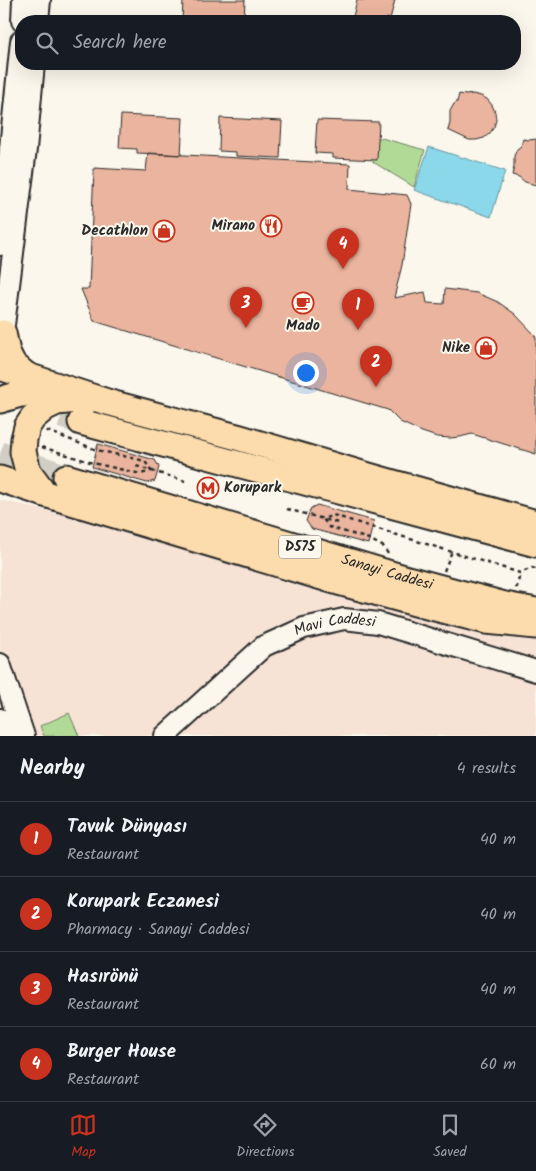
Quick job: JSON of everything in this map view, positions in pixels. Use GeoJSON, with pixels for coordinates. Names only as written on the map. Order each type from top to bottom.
{"type":"FeatureCollection","features":[{"type":"Feature","properties":{"kind":"highway"},"geometry":{"type":"LineString","coordinates":[[2,341],[13,364],[27,376]]}},
{"type":"Feature","properties":{"kind":"highway"},"geometry":{"type":"LineString","coordinates":[[0,367],[107,402],[536,523]]}},
{"type":"Feature","properties":{"kind":"highway"},"geometry":{"type":"LineString","coordinates":[[0,400],[20,394],[59,394],[107,402]]}},
{"type":"Feature","properties":{"kind":"highway"},"geometry":{"type":"LineString","coordinates":[[45,494],[28,472],[23,452],[26,433],[33,418],[46,407],[57,402],[78,400],[107,402]]}},
{"type":"Feature","properties":{"kind":"highway"},"geometry":{"type":"LineString","coordinates":[[81,422],[536,544]]}},
{"type":"Feature","properties":{"kind":"highway","name":"Sanayi Caddesi"},"geometry":{"type":"LineString","coordinates":[[66,477],[404,578],[505,605],[536,611]]}},
{"type":"Feature","properties":{"kind":"highway"},"geometry":{"type":"LineString","coordinates":[[3,480],[342,583],[486,621],[536,626]]}},
{"type":"Feature","properties":{"kind":"main road"},"geometry":{"type":"LineString","coordinates":[[22,15],[23,0]]}},
{"type":"Feature","properties":{"kind":"main road"},"geometry":{"type":"LineString","coordinates":[[39,15],[40,0]]}},
{"type":"Feature","properties":{"kind":"main road"},"geometry":{"type":"LineString","coordinates":[[0,241],[18,70]]}},
{"type":"Feature","properties":{"kind":"main road"},"geometry":{"type":"LineString","coordinates":[[2,341],[26,149],[33,70]]}},
{"type":"Feature","properties":{"kind":"main road","name":"Mavi Caddesi"},"geometry":{"type":"LineString","coordinates":[[165,736],[264,646],[304,628],[344,619],[378,623],[536,671]]}},
{"type":"Feature","properties":{"kind":"main road"},"geometry":{"type":"LineString","coordinates":[[0,664],[24,736]]}},
{"type":"Feature","properties":{"kind":"main road"},"geometry":{"type":"LineString","coordinates":[[0,719],[6,736]]}},
{"type":"Feature","properties":{"kind":"path"},"geometry":{"type":"LineString","coordinates":[[26,433],[145,461],[151,471]]}},
{"type":"Feature","properties":{"kind":"path"},"geometry":{"type":"LineString","coordinates":[[26,433],[93,463],[141,474],[151,471]]}},
{"type":"Feature","properties":{"kind":"path"},"geometry":{"type":"LineString","coordinates":[[136,466],[185,481]]}},
{"type":"Feature","properties":{"kind":"path"},"geometry":{"type":"LineString","coordinates":[[287,509],[338,523]]}},
{"type":"Feature","properties":{"kind":"path"},"geometry":{"type":"LineString","coordinates":[[323,519],[333,515],[520,573],[532,568],[536,571]]}},
{"type":"Feature","properties":{"kind":"path"},"geometry":{"type":"LineString","coordinates":[[323,519],[329,527],[369,538]]}},
{"type":"Feature","properties":{"kind":"shaded area"},"geometry":{"type":"Polygon","coordinates":[[[0,500],[536,621],[536,736],[0,736],[0,500]]]}},
{"type":"Feature","properties":{"kind":"green space"},"geometry":{"type":"Polygon","coordinates":[[[378,137],[425,150],[414,187],[373,162],[378,137]]]}},
{"type":"Feature","properties":{"kind":"green space"},"geometry":{"type":"Polygon","coordinates":[[[69,713],[79,736],[44,736],[40,726],[69,713]]]}},
{"type":"Feature","properties":{"kind":"water"},"geometry":{"type":"Polygon","coordinates":[[[429,147],[505,171],[491,217],[414,190],[429,147]]]}},
{"type":"Feature","properties":{"kind":"building"},"geometry":{"type":"Polygon","coordinates":[[[183,0],[245,0],[244,15],[182,15],[183,0]]]}},
{"type":"Feature","properties":{"kind":"building"},"geometry":{"type":"Polygon","coordinates":[[[357,0],[395,0],[391,15],[353,15],[357,0]]]}},
{"type":"Feature","properties":{"kind":"building"},"geometry":{"type":"Polygon","coordinates":[[[459,94],[481,96],[492,105],[496,120],[490,133],[484,138],[469,140],[448,130],[450,111],[457,102],[459,94]]]}},
{"type":"Feature","properties":{"kind":"building"},"geometry":{"type":"Polygon","coordinates":[[[121,115],[183,118],[181,155],[137,153],[137,149],[119,148],[121,115]]]}},
{"type":"Feature","properties":{"kind":"building"},"geometry":{"type":"Polygon","coordinates":[[[220,118],[282,121],[280,158],[236,156],[236,152],[219,151],[220,118]]]}},
{"type":"Feature","properties":{"kind":"building"},"geometry":{"type":"Polygon","coordinates":[[[317,120],[379,122],[377,160],[333,158],[333,154],[315,153],[317,120]]]}},
{"type":"Feature","properties":{"kind":"building"},"geometry":{"type":"Polygon","coordinates":[[[523,139],[536,139],[536,185],[512,175],[514,156],[517,149],[521,146],[523,139]]]}},
{"type":"Feature","properties":{"kind":"building"},"geometry":{"type":"Polygon","coordinates":[[[148,153],[350,164],[349,189],[407,195],[411,204],[402,265],[394,298],[425,292],[427,303],[444,304],[445,289],[477,293],[498,302],[515,314],[534,334],[536,338],[536,454],[472,434],[450,438],[437,437],[400,422],[388,410],[94,321],[81,289],[89,289],[94,168],[146,171],[148,153]]]}},
{"type":"Feature","properties":{"kind":"building"},"geometry":{"type":"Polygon","coordinates":[[[98,444],[155,460],[159,467],[155,481],[147,483],[92,467],[98,444]]]}},
{"type":"Feature","properties":{"kind":"building"},"geometry":{"type":"Polygon","coordinates":[[[317,505],[374,521],[368,544],[312,529],[306,521],[311,508],[317,505]]]}},
{"type":"Feature","properties":{"kind":"tunnel"},"geometry":{"type":"LineString","coordinates":[[26,405],[81,422]]}},
{"type":"Feature","properties":{"kind":"tunnel"},"geometry":{"type":"LineString","coordinates":[[0,454],[66,477]]}},
{"type":"Feature","properties":{"kind":"place","name":"Mirano"},"geometry":{"type":"Point","coordinates":[271,226]}},
{"type":"Feature","properties":{"kind":"place","name":"Decathlon"},"geometry":{"type":"Point","coordinates":[164,231]}},
{"type":"Feature","properties":{"kind":"place","name":"Burger House"},"geometry":{"type":"Point","coordinates":[343,269]}},
{"type":"Feature","properties":{"kind":"place","name":"Mado"},"geometry":{"type":"Point","coordinates":[303,303]}},
{"type":"Feature","properties":{"kind":"place","name":"Hasırönü"},"geometry":{"type":"Point","coordinates":[246,328]}},
{"type":"Feature","properties":{"kind":"place","name":"Tavuk Dünyası"},"geometry":{"type":"Point","coordinates":[358,330]}},
{"type":"Feature","properties":{"kind":"place","name":"Nike"},"geometry":{"type":"Point","coordinates":[486,348]}},
{"type":"Feature","properties":{"kind":"place","name":"Korupark Eczanesi"},"geometry":{"type":"Point","coordinates":[376,387]}},
{"type":"Feature","properties":{"kind":"place","name":"Korupark"},"geometry":{"type":"Point","coordinates":[208,488]}}]}
